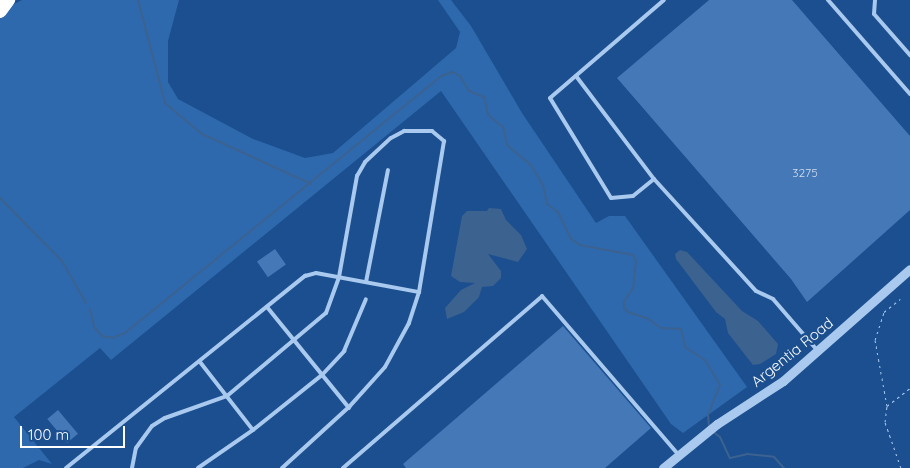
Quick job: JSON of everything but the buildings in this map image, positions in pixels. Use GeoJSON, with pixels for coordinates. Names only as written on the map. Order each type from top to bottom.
{"type":"FeatureCollection","features":[{"type":"Feature","properties":{"kind":"highway"},"geometry":{"type":"LineString","coordinates":[[0,11],[8,0]]}},
{"type":"Feature","properties":{"kind":"street","name":"Argentia Road"},"geometry":{"type":"LineString","coordinates":[[663,468],[717,424],[783,381],[910,269]]}},
{"type":"Feature","properties":{"kind":"lane"},"geometry":{"type":"LineString","coordinates":[[654,179],[633,196],[611,198],[550,98],[664,0]]}},
{"type":"Feature","properties":{"kind":"lane"},"geometry":{"type":"LineString","coordinates":[[828,0],[910,94]]}},
{"type":"Feature","properties":{"kind":"lane"},"geometry":{"type":"LineString","coordinates":[[874,0],[874,14],[910,55]]}},
{"type":"Feature","properties":{"kind":"lane"},"geometry":{"type":"LineString","coordinates":[[576,76],[654,179],[756,291],[773,299],[818,350]]}},
{"type":"Feature","properties":{"kind":"lane"},"geometry":{"type":"LineString","coordinates":[[132,468],[136,448],[152,426],[165,418],[226,396],[326,313],[339,277],[357,176],[365,162],[390,138],[404,131],[432,131],[444,141],[419,292],[409,323],[385,367],[348,408],[282,468]]}},
{"type":"Feature","properties":{"kind":"lane"},"geometry":{"type":"LineString","coordinates":[[366,282],[388,170]]}},
{"type":"Feature","properties":{"kind":"lane"},"geometry":{"type":"LineString","coordinates":[[66,468],[305,276],[316,272],[419,292]]}},
{"type":"Feature","properties":{"kind":"lane"},"geometry":{"type":"LineString","coordinates":[[343,468],[542,296],[678,454]]}},
{"type":"Feature","properties":{"kind":"lane"},"geometry":{"type":"LineString","coordinates":[[198,468],[253,430],[322,374],[344,351],[366,299]]}},
{"type":"Feature","properties":{"kind":"lane"},"geometry":{"type":"LineString","coordinates":[[267,307],[348,408]]}},
{"type":"Feature","properties":{"kind":"lane"},"geometry":{"type":"LineString","coordinates":[[200,362],[253,430]]}},
{"type":"Feature","properties":{"kind":"path"},"geometry":{"type":"LineString","coordinates":[[900,299],[884,312],[875,340],[887,406],[885,422],[901,468]]}},
{"type":"Feature","properties":{"kind":"path"},"geometry":{"type":"LineString","coordinates":[[887,406],[910,388]]}},
{"type":"Feature","properties":{"kind":"shaded area"},"geometry":{"type":"Polygon","coordinates":[[[22,0],[179,0],[168,41],[168,82],[178,99],[253,139],[305,158],[333,153],[456,48],[460,32],[438,0],[451,0],[471,26],[522,113],[596,223],[609,216],[625,216],[747,387],[683,433],[671,424],[441,91],[111,360],[100,348],[14,417],[52,464],[39,460],[23,468],[0,468],[0,17],[5,9],[22,0]]]}},
{"type":"Feature","properties":{"kind":"shaded area"},"geometry":{"type":"Polygon","coordinates":[[[489,208],[501,209],[506,220],[521,235],[527,249],[518,262],[488,254],[501,271],[501,278],[493,286],[482,287],[479,297],[464,312],[447,319],[445,308],[461,290],[475,283],[460,282],[451,276],[462,216],[467,211],[487,211],[489,208]]]}},
{"type":"Feature","properties":{"kind":"shaded area"},"geometry":{"type":"Polygon","coordinates":[[[680,250],[687,252],[742,311],[758,321],[778,344],[776,354],[760,364],[753,365],[728,333],[725,319],[716,312],[676,259],[675,254],[680,250]]]}},
{"type":"Feature","properties":{"kind":"waterway"},"geometry":{"type":"LineString","coordinates":[[138,0],[165,103],[202,134],[311,184]]}},
{"type":"Feature","properties":{"kind":"waterway"},"geometry":{"type":"LineString","coordinates":[[90,309],[94,327],[102,336],[113,338],[125,333],[441,76],[453,72],[460,76],[469,91],[484,97],[488,115],[503,127],[507,145],[530,164],[543,185],[547,204],[558,212],[571,239],[580,245],[633,255],[636,261],[633,288],[624,302],[624,308],[628,312],[647,318],[661,328],[681,329],[685,347],[705,360],[720,385],[708,415],[709,427]]}},
{"type":"Feature","properties":{"kind":"waterway"},"geometry":{"type":"LineString","coordinates":[[0,198],[62,261],[86,303]]}},
{"type":"Feature","properties":{"kind":"waterway"},"geometry":{"type":"LineString","coordinates":[[712,431],[720,437],[730,458],[747,454],[774,457],[784,468]]}}]}
